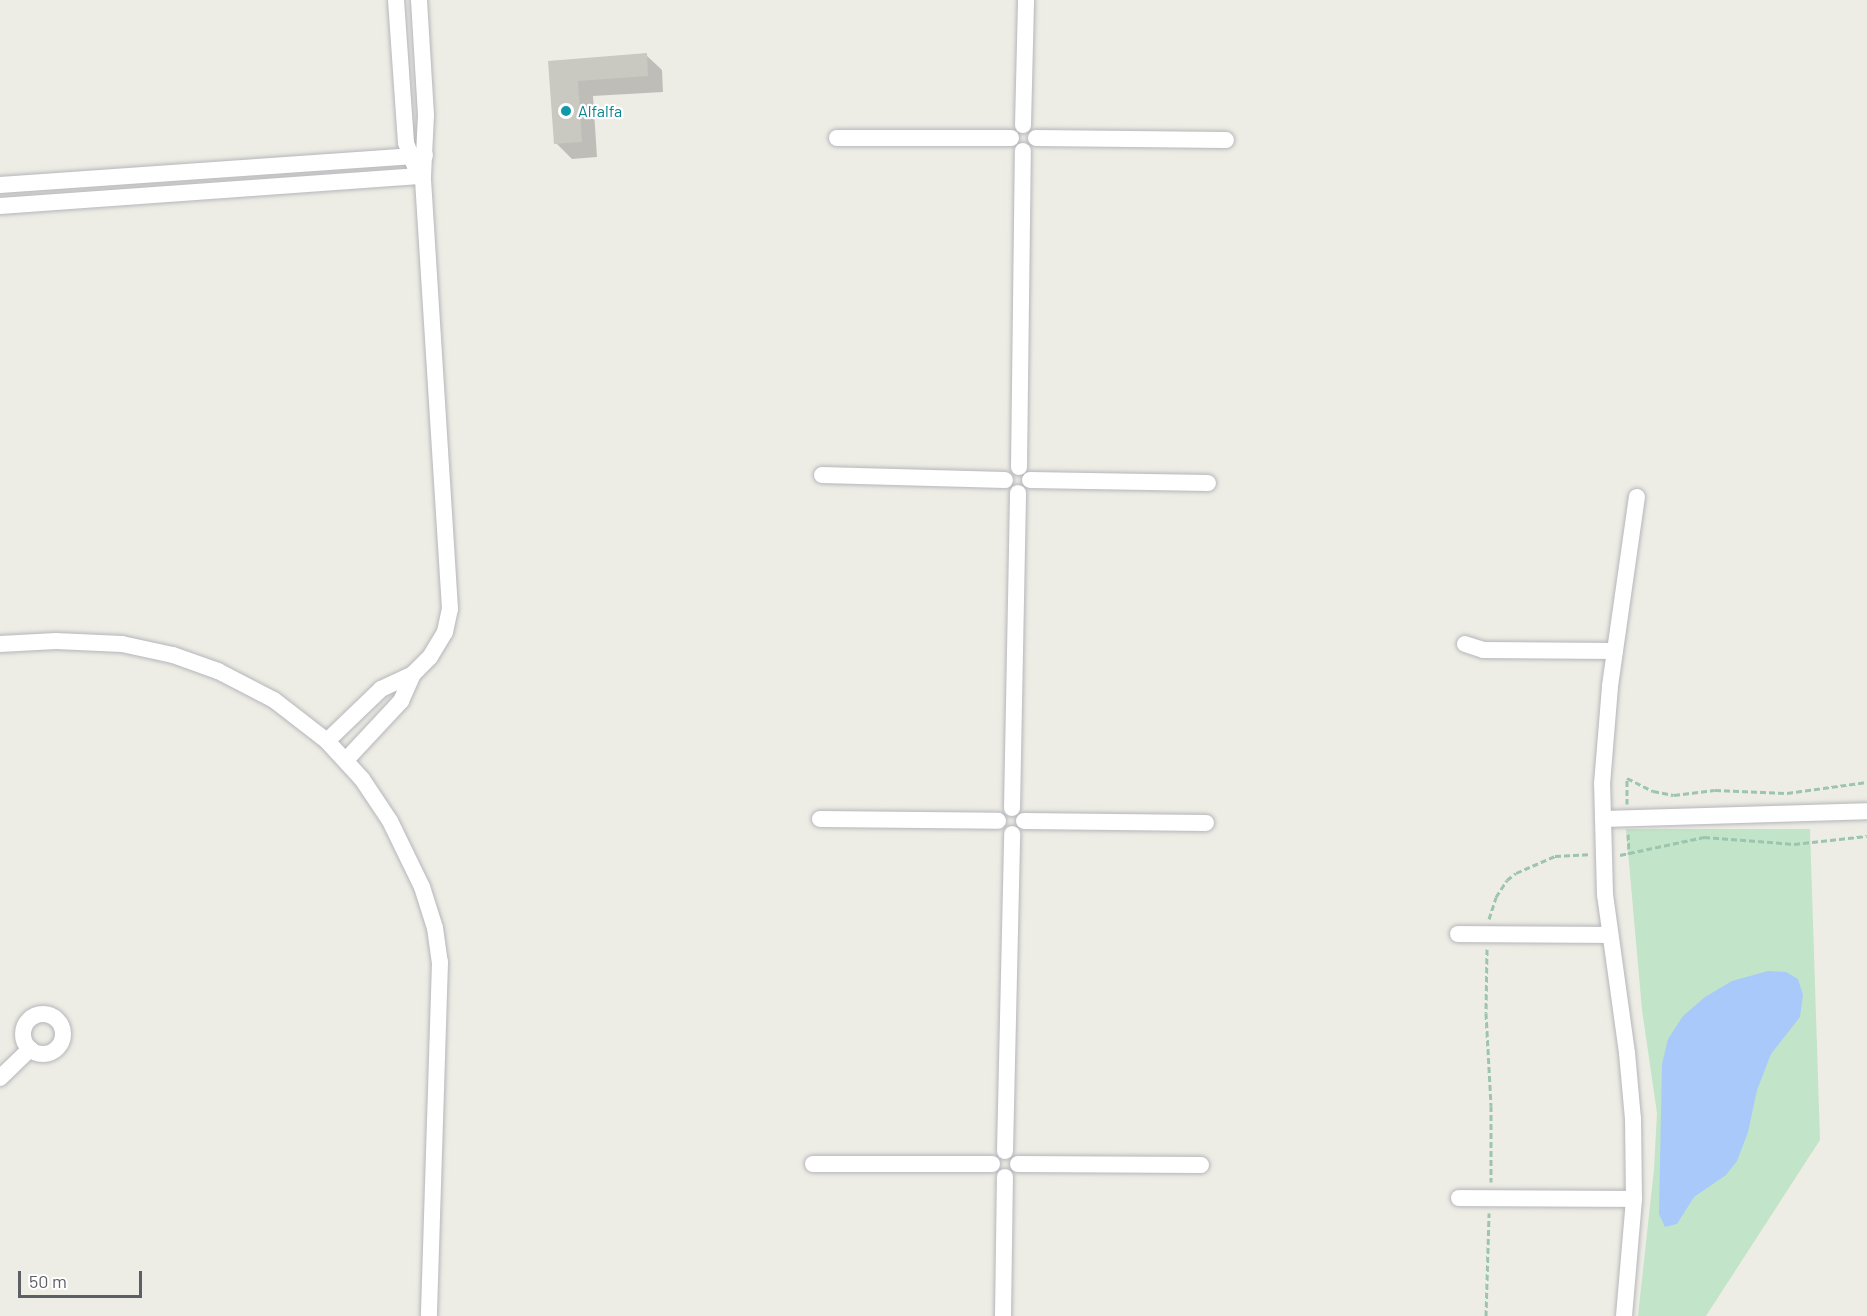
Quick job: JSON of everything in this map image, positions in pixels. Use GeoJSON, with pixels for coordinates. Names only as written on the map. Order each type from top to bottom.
{"type":"FeatureCollection","features":[{"type":"Feature","properties":{"kind":"street"},"geometry":{"type":"LineString","coordinates":[[396,0],[406,143],[418,156]]}},
{"type":"Feature","properties":{"kind":"street"},"geometry":{"type":"LineString","coordinates":[[346,760],[401,701],[413,674],[441,641],[450,609],[423,176],[418,156],[426,115],[419,0]]}},
{"type":"Feature","properties":{"kind":"street"},"geometry":{"type":"LineString","coordinates":[[1023,125],[1026,0]]}},
{"type":"Feature","properties":{"kind":"street"},"geometry":{"type":"LineString","coordinates":[[1023,125],[1031,127],[1036,138],[1034,146],[1023,151],[1016,148],[1011,138],[1013,130],[1023,125]]}},
{"type":"Feature","properties":{"kind":"street"},"geometry":{"type":"LineString","coordinates":[[837,138],[1011,138]]}},
{"type":"Feature","properties":{"kind":"street"},"geometry":{"type":"LineString","coordinates":[[1036,138],[1226,140]]}},
{"type":"Feature","properties":{"kind":"street"},"geometry":{"type":"LineString","coordinates":[[1005,480],[1010,491],[1018,493],[1025,490],[1023,151]]}},
{"type":"Feature","properties":{"kind":"street"},"geometry":{"type":"LineString","coordinates":[[0,185],[418,156]]}},
{"type":"Feature","properties":{"kind":"street"},"geometry":{"type":"LineString","coordinates":[[0,206],[423,176]]}},
{"type":"Feature","properties":{"kind":"street"},"geometry":{"type":"LineString","coordinates":[[1005,480],[1011,469],[1025,474],[1208,483]]}},
{"type":"Feature","properties":{"kind":"street"},"geometry":{"type":"LineString","coordinates":[[822,475],[1005,480]]}},
{"type":"Feature","properties":{"kind":"street"},"geometry":{"type":"LineString","coordinates":[[1012,808],[1018,493]]}},
{"type":"Feature","properties":{"kind":"street"},"geometry":{"type":"LineString","coordinates":[[1624,1316],[1634,1199],[1631,1086],[1609,935],[1602,819],[1606,722],[1637,497]]}},
{"type":"Feature","properties":{"kind":"street"},"geometry":{"type":"LineString","coordinates":[[0,644],[89,642],[122,644],[173,655],[218,671],[292,712],[346,760],[376,799],[403,844],[422,887],[438,943],[441,991],[429,1316]]}},
{"type":"Feature","properties":{"kind":"street"},"geometry":{"type":"LineString","coordinates":[[1465,644],[1483,650],[1615,651]]}},
{"type":"Feature","properties":{"kind":"street"},"geometry":{"type":"LineString","coordinates":[[327,741],[381,689],[413,674]]}},
{"type":"Feature","properties":{"kind":"street"},"geometry":{"type":"LineString","coordinates":[[1012,808],[1022,814],[1024,821],[1019,831],[1012,834],[1004,832],[998,821],[1004,810],[1012,808]]}},
{"type":"Feature","properties":{"kind":"street"},"geometry":{"type":"LineString","coordinates":[[1602,819],[1867,811]]}},
{"type":"Feature","properties":{"kind":"street"},"geometry":{"type":"LineString","coordinates":[[820,819],[998,821]]}},
{"type":"Feature","properties":{"kind":"street"},"geometry":{"type":"LineString","coordinates":[[1024,821],[1206,823]]}},
{"type":"Feature","properties":{"kind":"street"},"geometry":{"type":"LineString","coordinates":[[1005,1151],[1012,834]]}},
{"type":"Feature","properties":{"kind":"street"},"geometry":{"type":"LineString","coordinates":[[1458,934],[1609,935]]}},
{"type":"Feature","properties":{"kind":"street"},"geometry":{"type":"LineString","coordinates":[[0,1078],[30,1049]]}},
{"type":"Feature","properties":{"kind":"street"},"geometry":{"type":"LineString","coordinates":[[992,1164],[998,1154],[1005,1151]]}},
{"type":"Feature","properties":{"kind":"street"},"geometry":{"type":"LineString","coordinates":[[992,1164],[997,1174],[1005,1177],[1015,1172],[1018,1164],[1015,1157],[1005,1151]]}},
{"type":"Feature","properties":{"kind":"street"},"geometry":{"type":"LineString","coordinates":[[813,1164],[992,1164]]}},
{"type":"Feature","properties":{"kind":"street"},"geometry":{"type":"LineString","coordinates":[[1018,1164],[1202,1165]]}},
{"type":"Feature","properties":{"kind":"street"},"geometry":{"type":"LineString","coordinates":[[1003,1316],[1005,1177]]}},
{"type":"Feature","properties":{"kind":"street"},"geometry":{"type":"LineString","coordinates":[[1459,1198],[1634,1199]]}},
{"type":"Feature","properties":{"kind":"path"},"geometry":{"type":"LineString","coordinates":[[1627,778],[1653,791],[1674,795],[1715,790],[1788,793],[1867,782]]}},
{"type":"Feature","properties":{"kind":"path"},"geometry":{"type":"LineString","coordinates":[[1486,1316],[1492,1134],[1486,987],[1488,934],[1490,916],[1496,897],[1507,880],[1516,873],[1555,856],[1629,854],[1704,837],[1794,844],[1867,836]]}},
{"type":"Feature","properties":{"kind":"green space"},"geometry":{"type":"Polygon","coordinates":[[[1626,829],[1810,829],[1820,1140],[1706,1316],[1638,1316],[1654,1169],[1657,1113],[1642,1010],[1626,829]]]}},
{"type":"Feature","properties":{"kind":"water"},"geometry":{"type":"Polygon","coordinates":[[[1768,971],[1786,972],[1798,979],[1803,995],[1800,1017],[1771,1054],[1757,1090],[1748,1132],[1737,1161],[1726,1175],[1694,1197],[1677,1224],[1665,1227],[1659,1214],[1662,1064],[1668,1039],[1683,1016],[1705,997],[1732,981],[1768,971]]]}},
{"type":"Feature","properties":{"kind":"building","name":"Alfalfa"},"geometry":{"type":"Polygon","coordinates":[[[647,53],[648,76],[578,81],[582,142],[554,144],[548,61],[647,53]]]}},
{"type":"Feature","properties":{"kind":"place","name":"Alfalfa"},"geometry":{"type":"Point","coordinates":[566,111]}}]}
